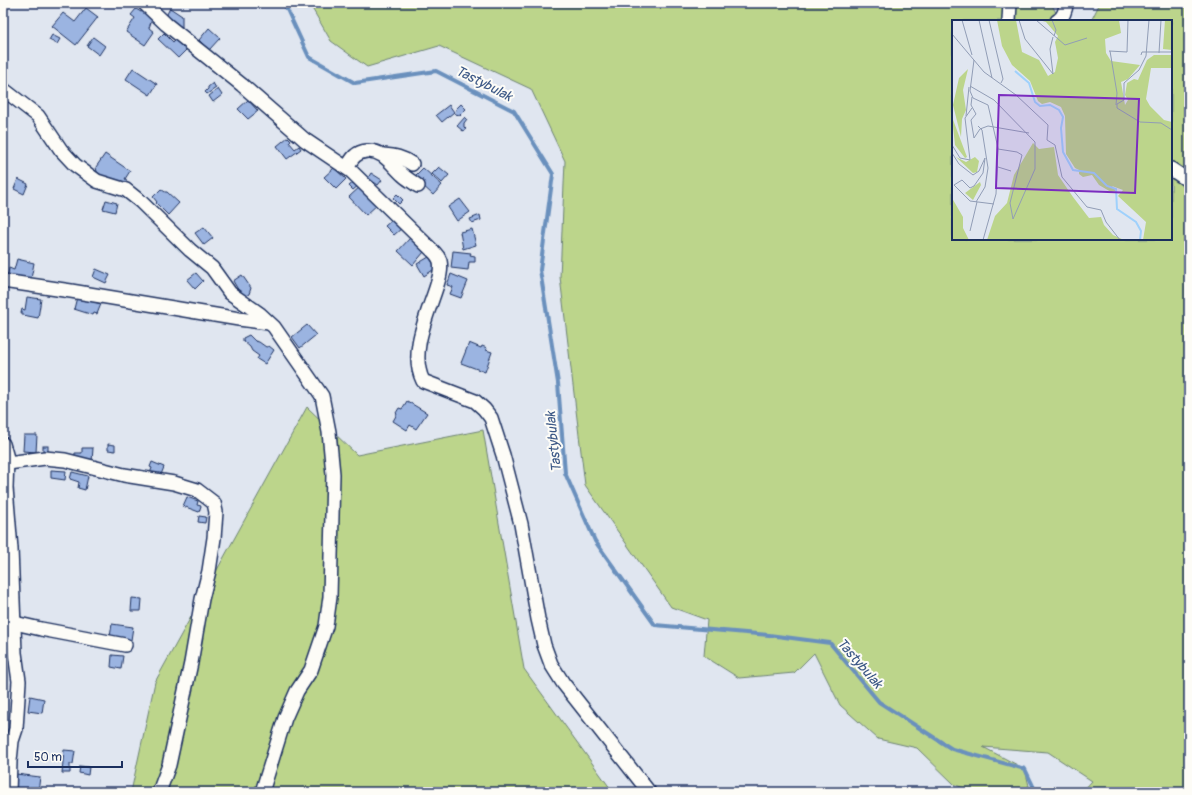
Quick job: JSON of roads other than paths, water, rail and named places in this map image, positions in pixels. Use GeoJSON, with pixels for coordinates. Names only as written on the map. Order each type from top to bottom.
{"type":"FeatureCollection","features":[{"type":"Feature","properties":{"kind":"street"},"geometry":{"type":"LineString","coordinates":[[144,3],[166,24],[242,85],[304,140],[348,168],[435,252],[440,261],[440,277],[427,313],[419,347],[419,373],[423,381],[475,401],[491,418],[503,455],[521,524],[538,619],[551,664],[563,683],[649,792]]}},
{"type":"Feature","properties":{"kind":"street"},"geometry":{"type":"LineString","coordinates":[[1009,20],[1010,3]]}},
{"type":"Feature","properties":{"kind":"street"},"geometry":{"type":"LineString","coordinates":[[1059,20],[1061,19],[1066,8],[1066,3]]}},
{"type":"Feature","properties":{"kind":"street"},"geometry":{"type":"LineString","coordinates":[[3,89],[38,116],[61,150],[76,165],[97,181],[126,190],[190,250],[212,268],[230,293],[269,323],[278,333],[322,396],[329,432],[333,516],[330,561],[330,597],[326,626],[310,670],[285,718],[262,792]]}},
{"type":"Feature","properties":{"kind":"street"},"geometry":{"type":"LineString","coordinates":[[348,168],[352,158],[360,152],[373,150],[383,155],[403,175],[418,186]]}},
{"type":"Feature","properties":{"kind":"street"},"geometry":{"type":"LineString","coordinates":[[383,155],[404,158],[412,164]]}},
{"type":"Feature","properties":{"kind":"street"},"geometry":{"type":"LineString","coordinates":[[1172,170],[1189,181]]}},
{"type":"Feature","properties":{"kind":"street"},"geometry":{"type":"LineString","coordinates":[[3,281],[269,323]]}},
{"type":"Feature","properties":{"kind":"street"},"geometry":{"type":"LineString","coordinates":[[3,444],[8,463],[5,486],[15,653],[19,681],[16,728],[12,741],[10,761],[10,792]]}},
{"type":"Feature","properties":{"kind":"street"},"geometry":{"type":"LineString","coordinates":[[8,463],[45,458],[65,460],[124,475],[174,483],[197,490],[214,503],[216,512],[209,571],[202,599],[183,704],[169,765],[158,792]]}},
{"type":"Feature","properties":{"kind":"street"},"geometry":{"type":"LineString","coordinates":[[14,622],[125,645]]}},
{"type":"Feature","properties":{"kind":"waterway","name":"Tastybulak"},"geometry":{"type":"LineString","coordinates":[[284,3],[309,57],[355,83],[436,71],[514,111],[553,174],[540,270],[558,383],[565,473],[595,541],[655,625],[769,635],[830,643],[879,702],[952,749],[1025,769],[1036,792]]}}]}
